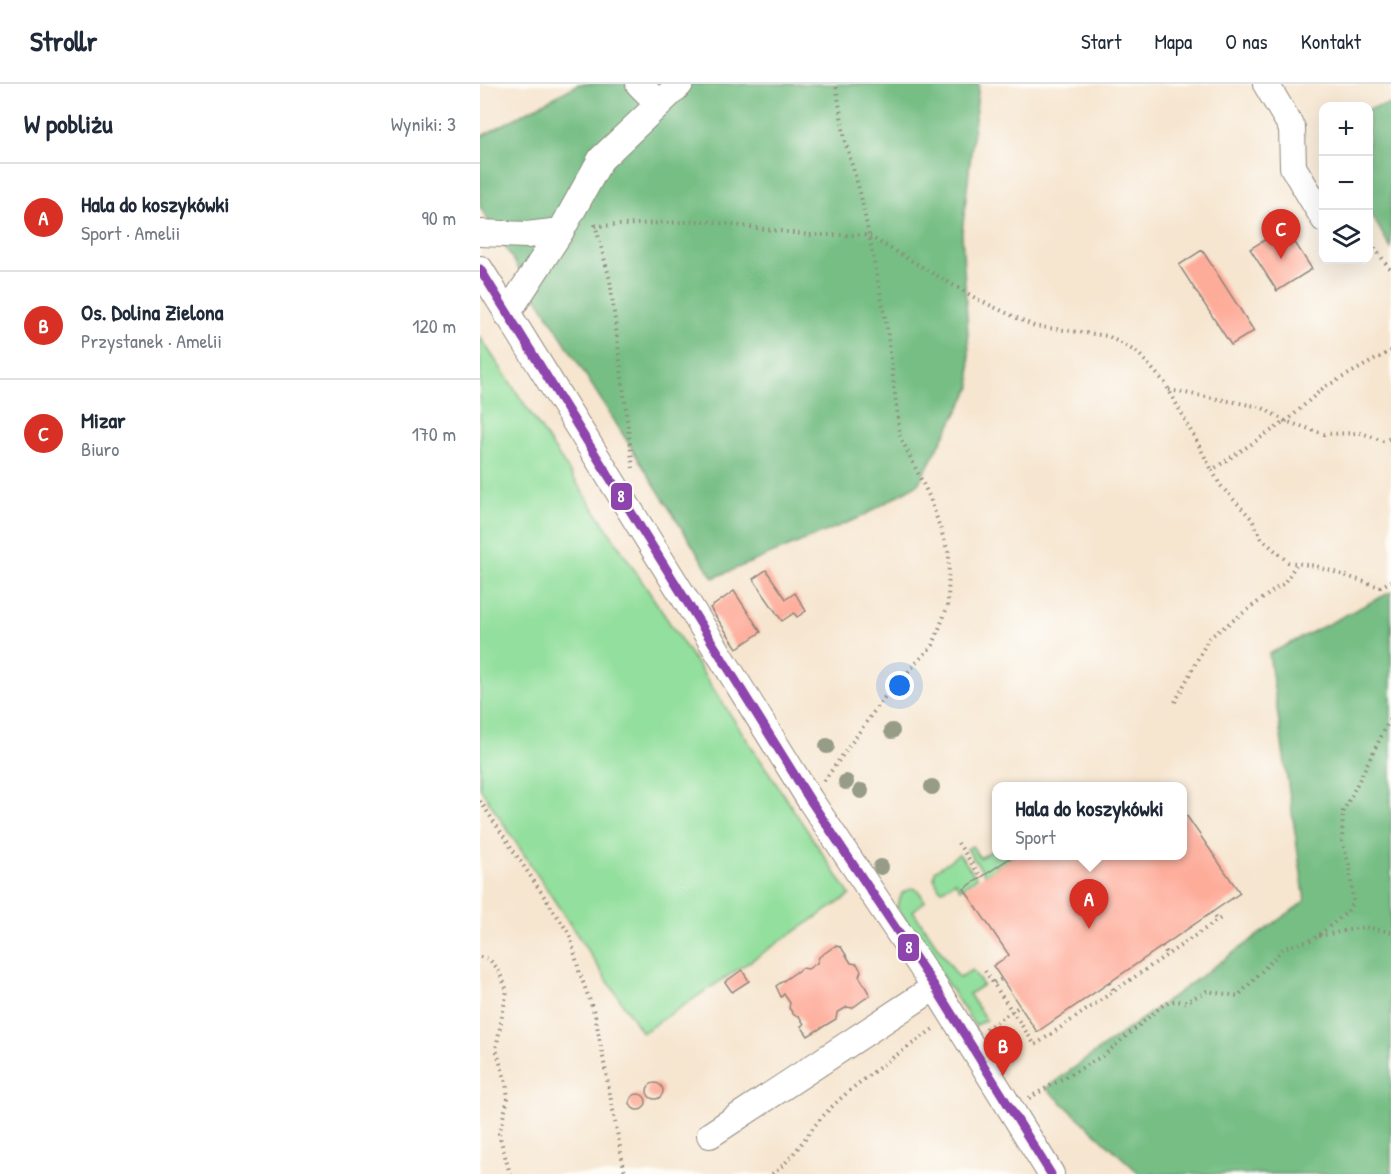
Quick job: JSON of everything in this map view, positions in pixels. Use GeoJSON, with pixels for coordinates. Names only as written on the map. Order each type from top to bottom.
{"type":"FeatureCollection","features":[{"type":"Feature","properties":{"kind":"street"},"geometry":{"type":"LineString","coordinates":[[639,84],[659,104]]}},
{"type":"Feature","properties":{"kind":"street"},"geometry":{"type":"LineString","coordinates":[[507,314],[561,231],[601,159],[680,84]]}},
{"type":"Feature","properties":{"kind":"street"},"geometry":{"type":"LineString","coordinates":[[1266,84],[1292,128],[1293,167],[1319,212]]}},
{"type":"Feature","properties":{"kind":"street"},"geometry":{"type":"LineString","coordinates":[[480,233],[527,235],[561,231]]}},
{"type":"Feature","properties":{"kind":"street"},"geometry":{"type":"LineString","coordinates":[[480,269],[810,800],[935,987],[1051,1174]]}},
{"type":"Feature","properties":{"kind":"street"},"geometry":{"type":"LineString","coordinates":[[710,1135],[935,987]]}},
{"type":"Feature","properties":{"kind":"path"},"geometry":{"type":"LineString","coordinates":[[810,800],[883,699],[933,645],[948,605],[950,554],[930,498],[900,436],[887,327],[836,84]]}},
{"type":"Feature","properties":{"kind":"path"},"geometry":{"type":"LineString","coordinates":[[582,190],[596,226],[610,280],[635,479]]}},
{"type":"Feature","properties":{"kind":"path"},"geometry":{"type":"LineString","coordinates":[[596,226],[705,221],[809,235],[867,235],[979,300],[1034,326],[1108,336],[1138,353],[1169,390],[1220,484],[1251,518],[1262,539],[1288,562],[1296,565],[1316,566],[1380,587],[1391,581]]}},
{"type":"Feature","properties":{"kind":"path"},"geometry":{"type":"LineString","coordinates":[[1373,244],[1389,264],[1391,271]]}},
{"type":"Feature","properties":{"kind":"path"},"geometry":{"type":"LineString","coordinates":[[1212,470],[1285,422],[1323,388],[1391,351]]}},
{"type":"Feature","properties":{"kind":"path"},"geometry":{"type":"LineString","coordinates":[[1169,390],[1185,395],[1262,407],[1285,422],[1324,434],[1362,433],[1383,441],[1391,438]]}},
{"type":"Feature","properties":{"kind":"path"},"geometry":{"type":"LineString","coordinates":[[1175,702],[1209,638],[1284,583],[1296,565]]}},
{"type":"Feature","properties":{"kind":"path"},"geometry":{"type":"LineString","coordinates":[[1318,936],[1347,912],[1353,902],[1350,868],[1342,841],[1343,812],[1378,738],[1391,717]]}},
{"type":"Feature","properties":{"kind":"path"},"geometry":{"type":"LineString","coordinates":[[480,801],[570,935],[579,971],[595,1015],[625,1174]]}},
{"type":"Feature","properties":{"kind":"path"},"geometry":{"type":"LineString","coordinates":[[958,843],[981,877]]}},
{"type":"Feature","properties":{"kind":"path"},"geometry":{"type":"LineString","coordinates":[[986,971],[1035,1045],[1219,919],[1211,912]]}},
{"type":"Feature","properties":{"kind":"path"},"geometry":{"type":"LineString","coordinates":[[1011,1109],[1104,1055],[1163,1005],[1174,1001],[1186,1002],[1207,991],[1238,996],[1284,948],[1318,936],[1364,927],[1391,932]]}},
{"type":"Feature","properties":{"kind":"path"},"geometry":{"type":"LineString","coordinates":[[1162,946],[1168,955]]}},
{"type":"Feature","properties":{"kind":"path"},"geometry":{"type":"LineString","coordinates":[[480,957],[489,959],[498,969],[507,990],[496,1049],[508,1098],[499,1134],[510,1174]]}},
{"type":"Feature","properties":{"kind":"path"},"geometry":{"type":"LineString","coordinates":[[994,983],[1002,978]]}},
{"type":"Feature","properties":{"kind":"path"},"geometry":{"type":"LineString","coordinates":[[1109,983],[1115,992]]}},
{"type":"Feature","properties":{"kind":"path"},"geometry":{"type":"LineString","coordinates":[[969,1041],[1020,1006]]}},
{"type":"Feature","properties":{"kind":"path"},"geometry":{"type":"LineString","coordinates":[[772,1174],[788,1162],[824,1114],[883,1065],[952,1016]]}},
{"type":"Feature","properties":{"kind":"green space"},"geometry":{"type":"Polygon","coordinates":[[[579,84],[979,84],[962,233],[971,387],[918,484],[861,517],[713,578],[480,207],[480,137],[579,84]]]}},
{"type":"Feature","properties":{"kind":"green space"},"geometry":{"type":"Polygon","coordinates":[[[1391,104],[1391,249],[1373,217],[1373,108],[1391,104]]]}},
{"type":"Feature","properties":{"kind":"green space"},"geometry":{"type":"Polygon","coordinates":[[[480,337],[850,895],[642,1033],[480,788],[480,337]]]}},
{"type":"Feature","properties":{"kind":"green space"},"geometry":{"type":"Polygon","coordinates":[[[1391,592],[1391,1174],[1140,1174],[1046,1088],[1305,901],[1269,654],[1391,592]]]}},
{"type":"Feature","properties":{"kind":"green space"},"geometry":{"type":"Polygon","coordinates":[[[972,846],[980,858],[992,850],[992,860],[1007,860],[985,875],[967,849],[972,846]]]}},
{"type":"Feature","properties":{"kind":"green space"},"geometry":{"type":"Polygon","coordinates":[[[959,854],[977,878],[960,889],[955,881],[943,890],[939,888],[934,878],[935,871],[959,854]]]}},
{"type":"Feature","properties":{"kind":"green space"},"geometry":{"type":"Polygon","coordinates":[[[912,888],[918,890],[925,901],[913,911],[959,978],[972,970],[983,985],[969,994],[986,1020],[975,1026],[897,907],[902,893],[912,888]]]}},
{"type":"Feature","properties":{"kind":"building"},"geometry":{"type":"Polygon","coordinates":[[[1285,227],[1312,269],[1277,291],[1250,249],[1285,227]]]}},
{"type":"Feature","properties":{"kind":"building"},"geometry":{"type":"Polygon","coordinates":[[[1202,250],[1254,331],[1231,345],[1179,265],[1202,250]]]}},
{"type":"Feature","properties":{"kind":"building"},"geometry":{"type":"Polygon","coordinates":[[[766,570],[786,599],[795,593],[806,611],[797,617],[794,613],[782,621],[753,579],[766,570]]]}},
{"type":"Feature","properties":{"kind":"building"},"geometry":{"type":"Polygon","coordinates":[[[734,591],[761,632],[737,648],[710,608],[734,591]]]}},
{"type":"Feature","properties":{"kind":"building"},"geometry":{"type":"Polygon","coordinates":[[[1187,816],[1240,893],[1037,1032],[993,966],[1009,955],[964,889],[1007,860],[1187,860],[1187,816]]]}},
{"type":"Feature","properties":{"kind":"building"},"geometry":{"type":"Polygon","coordinates":[[[835,946],[841,947],[851,963],[857,964],[861,971],[859,976],[870,995],[852,1008],[847,1007],[837,1013],[836,1019],[808,1036],[801,1026],[804,1024],[799,1016],[794,1015],[789,1008],[790,1003],[784,994],[781,997],[776,986],[802,968],[808,969],[817,963],[819,957],[835,946]]]}},
{"type":"Feature","properties":{"kind":"building"},"geometry":{"type":"Polygon","coordinates":[[[742,970],[749,981],[732,992],[725,982],[742,970]]]}},
{"type":"Feature","properties":{"kind":"building"},"geometry":{"type":"Polygon","coordinates":[[[652,1083],[658,1083],[663,1091],[661,1097],[652,1099],[647,1094],[647,1088],[652,1083]]]}},
{"type":"Feature","properties":{"kind":"building"},"geometry":{"type":"Polygon","coordinates":[[[635,1094],[641,1094],[646,1102],[644,1108],[635,1110],[630,1105],[630,1099],[635,1094]]]}},
{"type":"Feature","properties":{"kind":"transit line","name":"8"},"geometry":{"type":"LineString","coordinates":[[480,269],[810,800],[935,987],[1051,1174]]}},
{"type":"Feature","properties":{"kind":"place","name":"Mizar"},"geometry":{"type":"Point","coordinates":[1281,259]}},
{"type":"Feature","properties":{"kind":"place","name":"Hala do koszykówki"},"geometry":{"type":"Point","coordinates":[1089,929]}},
{"type":"Feature","properties":{"kind":"place","name":"Os. Dolina Zielona"},"geometry":{"type":"Point","coordinates":[1003,1076]}}]}
